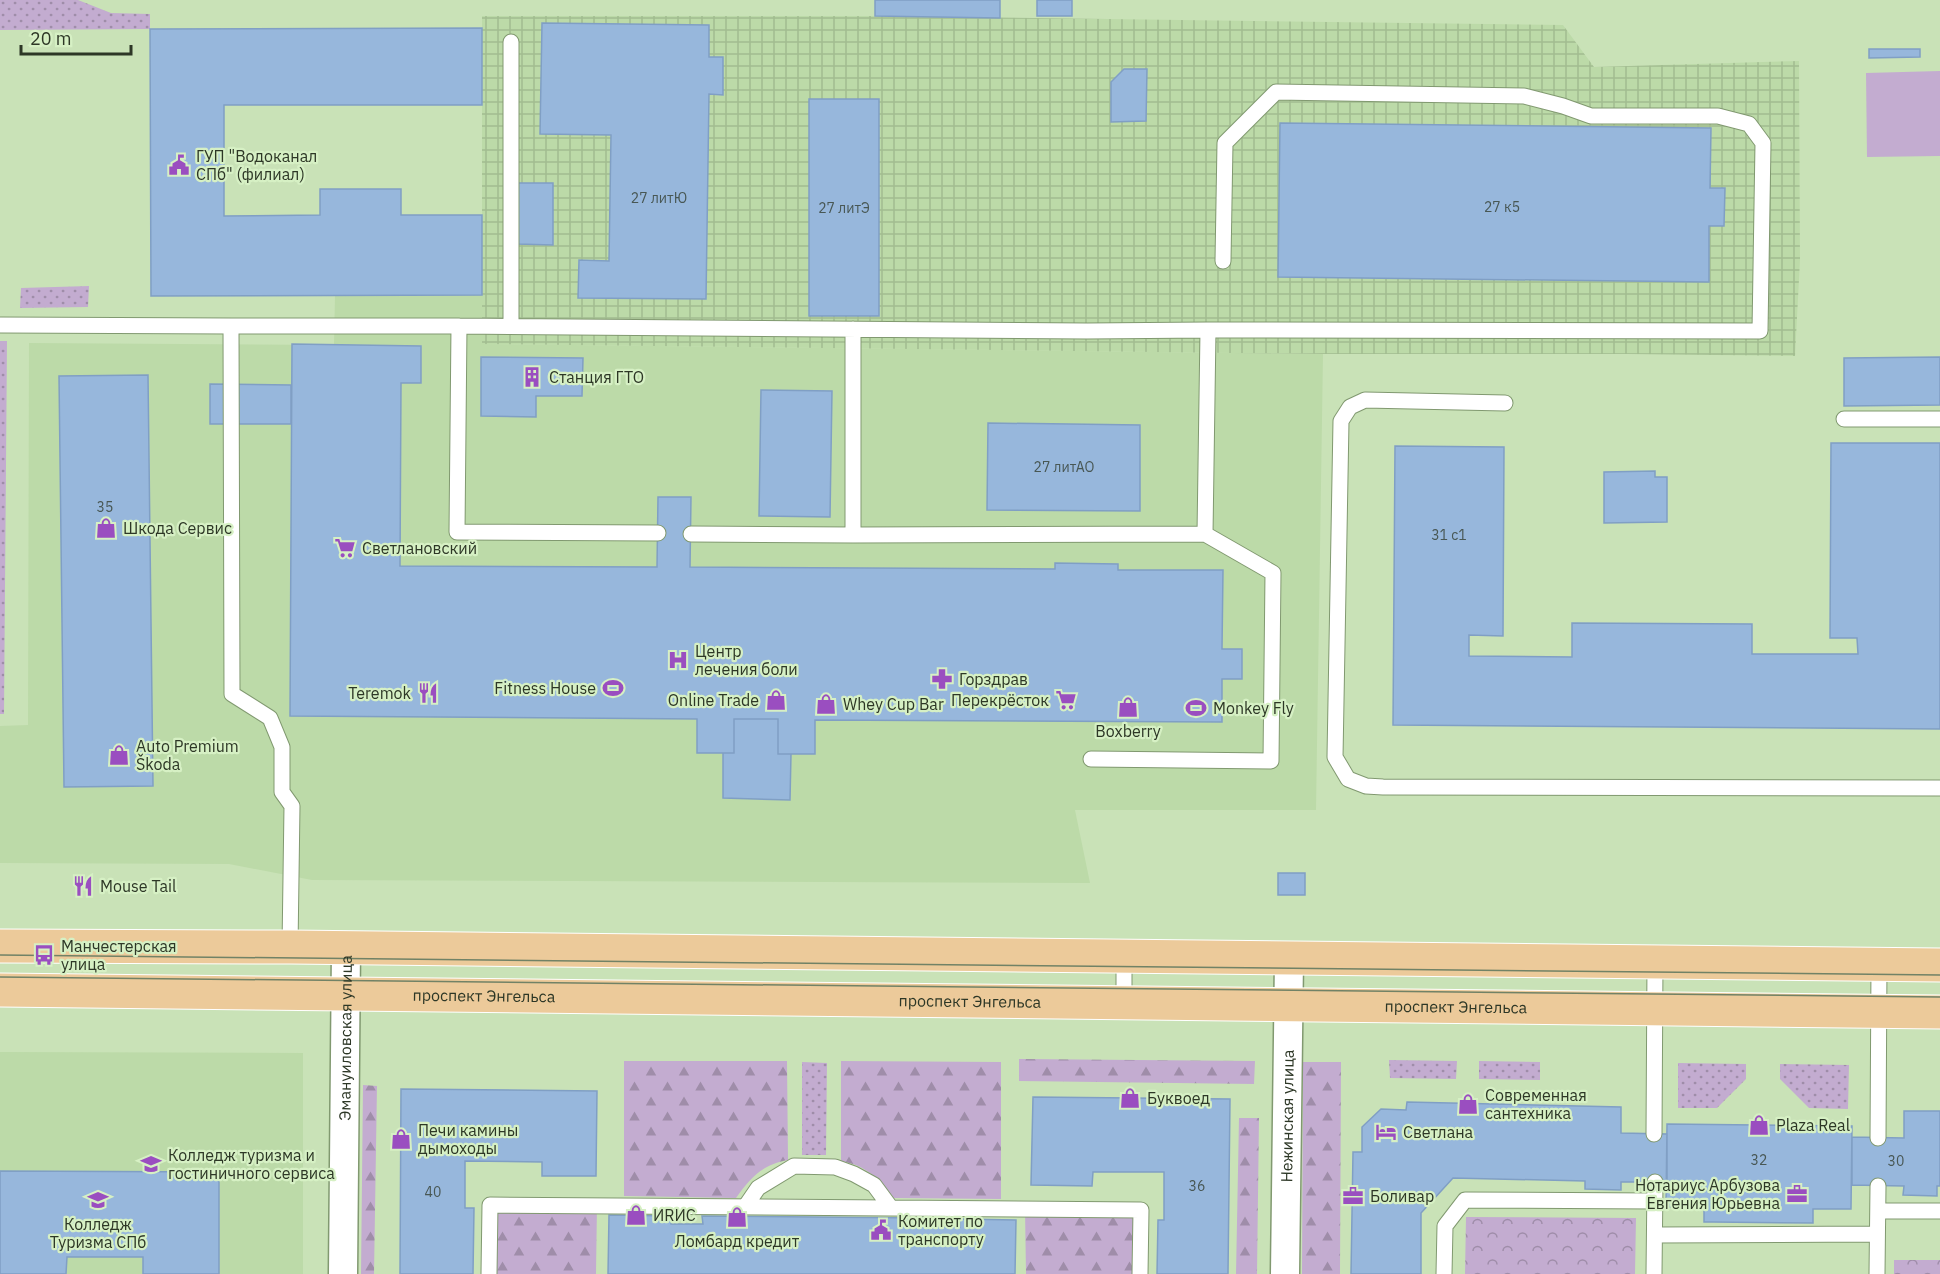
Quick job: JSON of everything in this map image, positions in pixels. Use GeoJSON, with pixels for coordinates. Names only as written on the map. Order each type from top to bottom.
{"type":"FeatureCollection","features":[{"type":"Feature","properties":{"kind":"main road"},"geometry":{"type":"LineString","coordinates":[[0,946],[290,947],[1940,965]]}},
{"type":"Feature","properties":{"kind":"main road","name":"проспект Энгельса"},"geometry":{"type":"LineString","coordinates":[[0,990],[1940,1012]]}},
{"type":"Feature","properties":{"kind":"street","name":"Эмануиловская улица"},"geometry":{"type":"LineString","coordinates":[[343,1274],[346,948]]}},
{"type":"Feature","properties":{"kind":"street","name":"Нежинская улица"},"geometry":{"type":"LineString","coordinates":[[1285,1274],[1289,958]]}},
{"type":"Feature","properties":{"kind":"lane"},"geometry":{"type":"LineString","coordinates":[[511,42],[511,326]]}},
{"type":"Feature","properties":{"kind":"lane"},"geometry":{"type":"LineString","coordinates":[[0,325],[511,326],[1087,331],[1760,331],[1762,143],[1749,124],[1718,116],[1591,116],[1524,96],[1276,92],[1225,143],[1223,261]]}},
{"type":"Feature","properties":{"kind":"lane"},"geometry":{"type":"LineString","coordinates":[[231,326],[232,694],[270,718],[282,747],[282,792],[292,806],[290,947]]}},
{"type":"Feature","properties":{"kind":"lane"},"geometry":{"type":"LineString","coordinates":[[459,326],[457,532],[658,533]]}},
{"type":"Feature","properties":{"kind":"lane"},"geometry":{"type":"LineString","coordinates":[[853,329],[854,535]]}},
{"type":"Feature","properties":{"kind":"lane"},"geometry":{"type":"LineString","coordinates":[[1205,534],[1208,330]]}},
{"type":"Feature","properties":{"kind":"lane"},"geometry":{"type":"LineString","coordinates":[[1505,403],[1365,400],[1350,407],[1341,421],[1335,757],[1348,779],[1366,786],[1383,787],[1940,788]]}},
{"type":"Feature","properties":{"kind":"lane"},"geometry":{"type":"LineString","coordinates":[[1845,419],[1940,418]]}},
{"type":"Feature","properties":{"kind":"lane"},"geometry":{"type":"LineString","coordinates":[[691,534],[1205,534],[1273,573],[1271,761],[1091,759]]}},
{"type":"Feature","properties":{"kind":"lane"},"geometry":{"type":"LineString","coordinates":[[1124,956],[1124,1003]]}},
{"type":"Feature","properties":{"kind":"lane"},"geometry":{"type":"LineString","coordinates":[[1654,1134],[1655,962]]}},
{"type":"Feature","properties":{"kind":"lane"},"geometry":{"type":"LineString","coordinates":[[1878,964],[1878,1137]]}},
{"type":"Feature","properties":{"kind":"lane"},"geometry":{"type":"LineString","coordinates":[[745,1207],[758,1188],[794,1166],[835,1167],[854,1174],[874,1185],[891,1208]]}},
{"type":"Feature","properties":{"kind":"lane"},"geometry":{"type":"LineString","coordinates":[[1654,1274],[1655,1182]]}},
{"type":"Feature","properties":{"kind":"lane"},"geometry":{"type":"LineString","coordinates":[[1877,1274],[1878,1186]]}},
{"type":"Feature","properties":{"kind":"lane"},"geometry":{"type":"LineString","coordinates":[[1444,1274],[1445,1226],[1465,1200],[1655,1201]]}},
{"type":"Feature","properties":{"kind":"lane"},"geometry":{"type":"LineString","coordinates":[[489,1274],[490,1205],[1141,1210],[1140,1274]]}},
{"type":"Feature","properties":{"kind":"lane"},"geometry":{"type":"LineString","coordinates":[[1878,1211],[1940,1211]]}},
{"type":"Feature","properties":{"kind":"lane"},"geometry":{"type":"LineString","coordinates":[[1655,1235],[1877,1234]]}},
{"type":"Feature","properties":{"kind":"shaded area"},"geometry":{"type":"Polygon","coordinates":[[[482,16],[875,16],[1563,25],[1594,67],[1799,61],[1800,260],[1795,356],[1323,354],[482,344],[482,16]]]}},
{"type":"Feature","properties":{"kind":"shaded area"},"geometry":{"type":"Polygon","coordinates":[[[482,295],[483,344],[1323,354],[1316,810],[1075,810],[1090,883],[312,880],[229,864],[0,863],[0,726],[28,725],[29,343],[334,345],[335,296],[482,295]]]}},
{"type":"Feature","properties":{"kind":"shaded area","name":"Колледж туризма и гостиничного сервиса"},"geometry":{"type":"Polygon","coordinates":[[[0,1052],[303,1053],[303,1274],[0,1274],[0,1052]]]}},
{"type":"Feature","properties":{"kind":"green space"},"geometry":{"type":"Polygon","coordinates":[[[0,0],[78,0],[111,13],[150,14],[150,29],[0,30],[0,0]]]}},
{"type":"Feature","properties":{"kind":"green space"},"geometry":{"type":"Polygon","coordinates":[[[1940,71],[1940,156],[1867,157],[1866,73],[1940,71]]]}},
{"type":"Feature","properties":{"kind":"green space"},"geometry":{"type":"Polygon","coordinates":[[[89,286],[88,307],[20,308],[21,288],[89,286]]]}},
{"type":"Feature","properties":{"kind":"green space"},"geometry":{"type":"Polygon","coordinates":[[[0,341],[7,341],[4,714],[0,714],[0,341]]]}},
{"type":"Feature","properties":{"kind":"green space"},"geometry":{"type":"Polygon","coordinates":[[[1019,1059],[1255,1061],[1254,1084],[1019,1081],[1019,1059]]]}},
{"type":"Feature","properties":{"kind":"green space"},"geometry":{"type":"Polygon","coordinates":[[[1389,1060],[1457,1061],[1456,1079],[1390,1078],[1389,1060]]]}},
{"type":"Feature","properties":{"kind":"green space"},"geometry":{"type":"Polygon","coordinates":[[[624,1061],[787,1061],[788,1160],[771,1165],[758,1173],[736,1198],[624,1196],[624,1061]]]}},
{"type":"Feature","properties":{"kind":"green space"},"geometry":{"type":"Polygon","coordinates":[[[841,1061],[1001,1062],[1001,1199],[894,1198],[871,1174],[858,1166],[841,1161],[841,1061]]]}},
{"type":"Feature","properties":{"kind":"green space"},"geometry":{"type":"Polygon","coordinates":[[[1479,1061],[1540,1062],[1540,1080],[1479,1079],[1479,1061]]]}},
{"type":"Feature","properties":{"kind":"green space"},"geometry":{"type":"Polygon","coordinates":[[[802,1062],[827,1063],[826,1155],[802,1155],[802,1062]]]}},
{"type":"Feature","properties":{"kind":"green space"},"geometry":{"type":"Polygon","coordinates":[[[1303,1062],[1341,1062],[1340,1274],[1302,1274],[1303,1062]]]}},
{"type":"Feature","properties":{"kind":"green space"},"geometry":{"type":"Polygon","coordinates":[[[1678,1063],[1746,1064],[1746,1079],[1717,1108],[1678,1108],[1678,1063]]]}},
{"type":"Feature","properties":{"kind":"green space"},"geometry":{"type":"Polygon","coordinates":[[[1780,1064],[1849,1065],[1848,1109],[1809,1108],[1780,1079],[1780,1064]]]}},
{"type":"Feature","properties":{"kind":"green space"},"geometry":{"type":"Polygon","coordinates":[[[363,1085],[377,1086],[374,1274],[361,1274],[363,1085]]]}},
{"type":"Feature","properties":{"kind":"green space"},"geometry":{"type":"Polygon","coordinates":[[[1239,1118],[1259,1118],[1257,1274],[1236,1274],[1239,1118]]]}},
{"type":"Feature","properties":{"kind":"green space"},"geometry":{"type":"Polygon","coordinates":[[[490,1205],[597,1206],[596,1274],[489,1274],[490,1205]]]}},
{"type":"Feature","properties":{"kind":"green space"},"geometry":{"type":"Polygon","coordinates":[[[1025,1209],[1141,1210],[1140,1274],[1026,1274],[1025,1209]]]}},
{"type":"Feature","properties":{"kind":"green space"},"geometry":{"type":"Polygon","coordinates":[[[1466,1217],[1636,1218],[1635,1274],[1465,1274],[1466,1217]]]}},
{"type":"Feature","properties":{"kind":"green space"},"geometry":{"type":"Polygon","coordinates":[[[1894,1260],[1940,1260],[1940,1274],[1894,1274],[1894,1260]]]}},
{"type":"Feature","properties":{"kind":"building"},"geometry":{"type":"Polygon","coordinates":[[[875,0],[1000,0],[1000,18],[875,16],[875,0]]]}},
{"type":"Feature","properties":{"kind":"building"},"geometry":{"type":"Polygon","coordinates":[[[1037,0],[1072,0],[1072,16],[1037,16],[1037,0]]]}},
{"type":"Feature","properties":{"kind":"building"},"geometry":{"type":"Polygon","coordinates":[[[542,23],[709,25],[709,57],[723,57],[723,95],[709,94],[706,299],[578,298],[579,260],[609,261],[611,135],[540,134],[542,23]]]}},
{"type":"Feature","properties":{"kind":"building"},"geometry":{"type":"Polygon","coordinates":[[[482,28],[482,105],[224,105],[224,216],[320,215],[320,189],[401,189],[401,215],[482,215],[482,295],[151,296],[150,29],[482,28]]]}},
{"type":"Feature","properties":{"kind":"building"},"geometry":{"type":"Polygon","coordinates":[[[1869,49],[1920,49],[1920,57],[1869,58],[1869,49]]]}},
{"type":"Feature","properties":{"kind":"building"},"geometry":{"type":"Polygon","coordinates":[[[1124,69],[1147,69],[1146,121],[1111,122],[1111,82],[1124,69]]]}},
{"type":"Feature","properties":{"kind":"building"},"geometry":{"type":"Polygon","coordinates":[[[809,99],[879,99],[879,316],[809,316],[809,99]]]}},
{"type":"Feature","properties":{"kind":"building"},"geometry":{"type":"Polygon","coordinates":[[[1280,123],[1711,128],[1710,188],[1725,188],[1724,226],[1709,226],[1709,282],[1278,277],[1280,123]]]}},
{"type":"Feature","properties":{"kind":"building"},"geometry":{"type":"Polygon","coordinates":[[[517,183],[553,183],[553,245],[517,244],[517,183]]]}},
{"type":"Feature","properties":{"kind":"building","name":"Светлановский"},"geometry":{"type":"Polygon","coordinates":[[[292,344],[421,346],[421,383],[401,383],[400,566],[657,567],[658,497],[691,497],[690,567],[1055,569],[1055,563],[1118,564],[1118,570],[1223,570],[1222,649],[1242,649],[1242,679],[1222,679],[1222,722],[815,720],[815,754],[778,754],[778,719],[734,719],[734,753],[697,753],[697,719],[290,716],[292,344]]]}},
{"type":"Feature","properties":{"kind":"building","name":"Станция ГТО"},"geometry":{"type":"Polygon","coordinates":[[[481,357],[583,358],[582,396],[536,396],[536,417],[481,416],[481,357]]]}},
{"type":"Feature","properties":{"kind":"building"},"geometry":{"type":"Polygon","coordinates":[[[1940,357],[1940,405],[1844,406],[1844,358],[1940,357]]]}},
{"type":"Feature","properties":{"kind":"building"},"geometry":{"type":"Polygon","coordinates":[[[148,375],[153,786],[64,787],[59,376],[148,375]]]}},
{"type":"Feature","properties":{"kind":"building"},"geometry":{"type":"Polygon","coordinates":[[[210,384],[291,385],[291,424],[210,424],[210,384]]]}},
{"type":"Feature","properties":{"kind":"building"},"geometry":{"type":"Polygon","coordinates":[[[761,390],[832,391],[830,517],[759,516],[761,390]]]}},
{"type":"Feature","properties":{"kind":"building"},"geometry":{"type":"Polygon","coordinates":[[[988,423],[1140,425],[1140,511],[987,510],[988,423]]]}},
{"type":"Feature","properties":{"kind":"building"},"geometry":{"type":"Polygon","coordinates":[[[1831,443],[1940,443],[1940,729],[1393,725],[1395,446],[1504,447],[1503,636],[1469,635],[1469,656],[1572,657],[1572,623],[1752,624],[1752,654],[1858,654],[1857,638],[1830,638],[1831,443]]]}},
{"type":"Feature","properties":{"kind":"building"},"geometry":{"type":"Polygon","coordinates":[[[1655,471],[1655,477],[1667,477],[1667,522],[1604,523],[1604,472],[1655,471]]]}},
{"type":"Feature","properties":{"kind":"building"},"geometry":{"type":"Polygon","coordinates":[[[734,719],[778,719],[778,754],[791,754],[790,800],[723,798],[723,753],[734,753],[734,719]]]}},
{"type":"Feature","properties":{"kind":"building"},"geometry":{"type":"Polygon","coordinates":[[[1278,873],[1305,873],[1305,895],[1278,895],[1278,873]]]}},
{"type":"Feature","properties":{"kind":"building"},"geometry":{"type":"Polygon","coordinates":[[[401,1089],[597,1091],[596,1176],[542,1176],[542,1162],[465,1161],[465,1208],[474,1208],[473,1274],[400,1274],[401,1089]]]}},
{"type":"Feature","properties":{"kind":"building"},"geometry":{"type":"Polygon","coordinates":[[[1033,1097],[1230,1099],[1228,1274],[1157,1274],[1158,1220],[1164,1220],[1164,1172],[1093,1172],[1092,1186],[1031,1185],[1033,1097]]]}},
{"type":"Feature","properties":{"kind":"building"},"geometry":{"type":"Polygon","coordinates":[[[1407,1102],[1621,1107],[1621,1133],[1667,1134],[1667,1182],[1621,1182],[1621,1190],[1585,1189],[1585,1181],[1453,1178],[1421,1213],[1421,1274],[1351,1274],[1353,1152],[1362,1152],[1362,1127],[1381,1109],[1406,1110],[1407,1102]]]}},
{"type":"Feature","properties":{"kind":"building"},"geometry":{"type":"Polygon","coordinates":[[[1904,1111],[1940,1111],[1940,1186],[1937,1186],[1937,1196],[1903,1195],[1904,1186],[1852,1185],[1852,1137],[1904,1138],[1904,1111]]]}},
{"type":"Feature","properties":{"kind":"building"},"geometry":{"type":"Polygon","coordinates":[[[1667,1124],[1852,1126],[1851,1209],[1813,1209],[1813,1223],[1704,1222],[1704,1207],[1666,1207],[1667,1124]]]}},
{"type":"Feature","properties":{"kind":"building"},"geometry":{"type":"Polygon","coordinates":[[[0,1171],[219,1172],[219,1274],[143,1274],[143,1257],[67,1257],[66,1274],[0,1274],[0,1171]]]}},
{"type":"Feature","properties":{"kind":"building"},"geometry":{"type":"Polygon","coordinates":[[[609,1215],[671,1216],[671,1224],[703,1224],[702,1216],[922,1218],[922,1227],[960,1227],[960,1219],[1016,1220],[1015,1274],[608,1274],[609,1215]]]}},
{"type":"Feature","properties":{"kind":"tram line"},"geometry":{"type":"LineString","coordinates":[[0,955],[1940,975]]}},
{"type":"Feature","properties":{"kind":"tram line"},"geometry":{"type":"LineString","coordinates":[[0,977],[1940,997]]}},
{"type":"Feature","properties":{"kind":"place","name":"ГУП \"Водоканал СПб\" (филиал)"},"geometry":{"type":"Point","coordinates":[179,165]}},
{"type":"Feature","properties":{"kind":"place","name":"Станция ГТО"},"geometry":{"type":"Point","coordinates":[532,377]}},
{"type":"Feature","properties":{"kind":"place","name":"Шкода Сервис"},"geometry":{"type":"Point","coordinates":[106,528]}},
{"type":"Feature","properties":{"kind":"place","name":"Светлановский"},"geometry":{"type":"Point","coordinates":[345,548]}},
{"type":"Feature","properties":{"kind":"place","name":"Центр лечения боли"},"geometry":{"type":"Point","coordinates":[678,660]}},
{"type":"Feature","properties":{"kind":"place","name":"Горздрав"},"geometry":{"type":"Point","coordinates":[942,679]}},
{"type":"Feature","properties":{"kind":"place","name":"Fitness House"},"geometry":{"type":"Point","coordinates":[613,688]}},
{"type":"Feature","properties":{"kind":"place","name":"Teremok"},"geometry":{"type":"Point","coordinates":[428,693]}},
{"type":"Feature","properties":{"kind":"place","name":"Online Trade"},"geometry":{"type":"Point","coordinates":[776,700]}},
{"type":"Feature","properties":{"kind":"place","name":"Перекрёсток"},"geometry":{"type":"Point","coordinates":[1066,700]}},
{"type":"Feature","properties":{"kind":"place","name":"Whey Cup Bar"},"geometry":{"type":"Point","coordinates":[826,704]}},
{"type":"Feature","properties":{"kind":"place","name":"Boxberry"},"geometry":{"type":"Point","coordinates":[1128,707]}},
{"type":"Feature","properties":{"kind":"place","name":"Monkey Fly"},"geometry":{"type":"Point","coordinates":[1196,708]}},
{"type":"Feature","properties":{"kind":"place","name":"Auto Premium Škoda"},"geometry":{"type":"Point","coordinates":[119,755]}},
{"type":"Feature","properties":{"kind":"place","name":"Mouse Tail"},"geometry":{"type":"Point","coordinates":[83,886]}},
{"type":"Feature","properties":{"kind":"place","name":"Манчестерская улица"},"geometry":{"type":"Point","coordinates":[44,955]}},
{"type":"Feature","properties":{"kind":"place","name":"Буквоед"},"geometry":{"type":"Point","coordinates":[1130,1098]}},
{"type":"Feature","properties":{"kind":"place","name":"Современная сантехника"},"geometry":{"type":"Point","coordinates":[1468,1104]}},
{"type":"Feature","properties":{"kind":"place","name":"Plaza Real"},"geometry":{"type":"Point","coordinates":[1759,1125]}},
{"type":"Feature","properties":{"kind":"place","name":"Светлана"},"geometry":{"type":"Point","coordinates":[1386,1132]}},
{"type":"Feature","properties":{"kind":"place","name":"Печи камины дымоходы"},"geometry":{"type":"Point","coordinates":[401,1139]}},
{"type":"Feature","properties":{"kind":"place","name":"Колледж туризма и гостиничного сервиса"},"geometry":{"type":"Point","coordinates":[151,1164]}},
{"type":"Feature","properties":{"kind":"place","name":"Нотариус Арбузова Евгения Юрьевна"},"geometry":{"type":"Point","coordinates":[1797,1194]}},
{"type":"Feature","properties":{"kind":"place","name":"Боливар"},"geometry":{"type":"Point","coordinates":[1353,1196]}},
{"type":"Feature","properties":{"kind":"place","name":"Колледж Туризма СПб"},"geometry":{"type":"Point","coordinates":[98,1200]}},
{"type":"Feature","properties":{"kind":"place","name":"ИRИС"},"geometry":{"type":"Point","coordinates":[636,1215]}},
{"type":"Feature","properties":{"kind":"place","name":"Ломбард кредит"},"geometry":{"type":"Point","coordinates":[737,1217]}},
{"type":"Feature","properties":{"kind":"place","name":"Комитет по транспорту"},"geometry":{"type":"Point","coordinates":[881,1230]}}]}
